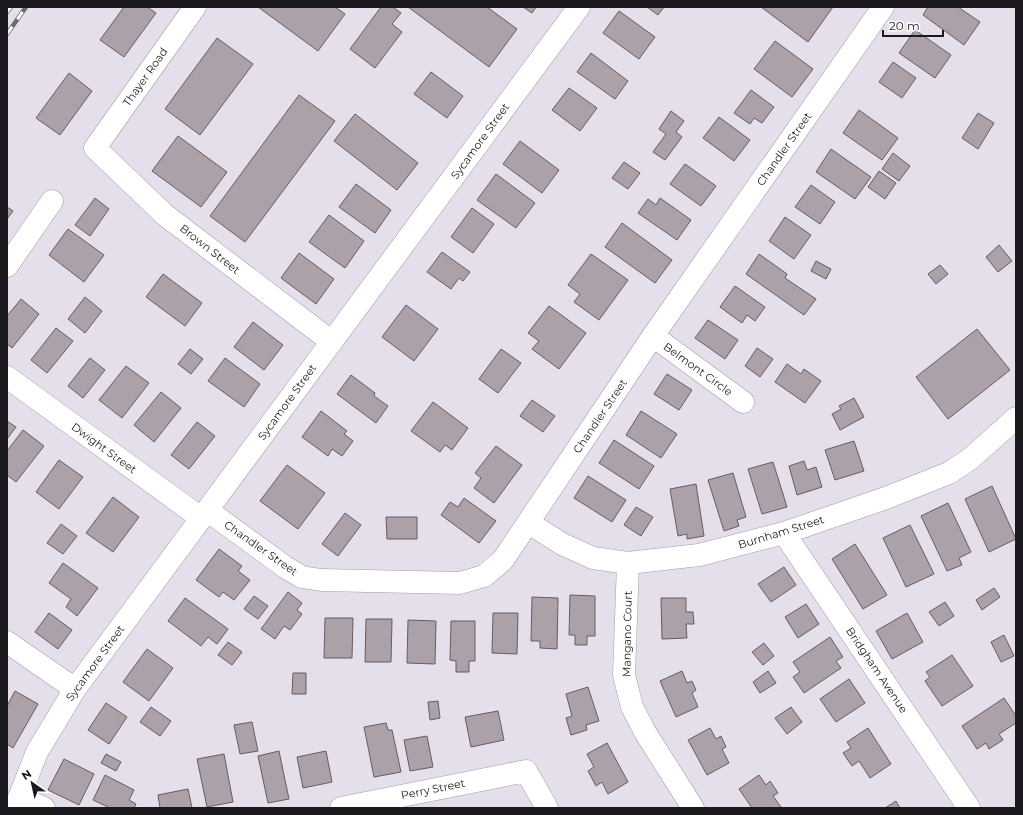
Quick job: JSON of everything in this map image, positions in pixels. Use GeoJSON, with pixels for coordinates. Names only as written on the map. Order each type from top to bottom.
{"type":"FeatureCollection","features":[{"type":"Feature","properties":{"kind":"street","name":"Thayer Road"},"geometry":{"type":"LineString","coordinates":[[95,148],[195,7]]}},
{"type":"Feature","properties":{"kind":"street","name":"Sycamore Street"},"geometry":{"type":"LineString","coordinates":[[17,803],[46,736],[75,689],[579,7]]}},
{"type":"Feature","properties":{"kind":"street","name":"Chandler Street"},"geometry":{"type":"LineString","coordinates":[[204,514],[302,578],[321,580],[460,583],[484,576],[503,560],[529,523],[653,336],[883,7]]}},
{"type":"Feature","properties":{"kind":"street","name":"Brown Street"},"geometry":{"type":"LineString","coordinates":[[95,148],[165,215],[332,342]]}},
{"type":"Feature","properties":{"kind":"street"},"geometry":{"type":"LineString","coordinates":[[7,266],[52,201]]}},
{"type":"Feature","properties":{"kind":"street","name":"Belmont Circle"},"geometry":{"type":"LineString","coordinates":[[653,336],[743,402]]}},
{"type":"Feature","properties":{"kind":"street","name":"Dwight Street"},"geometry":{"type":"LineString","coordinates":[[7,377],[204,514]]}},
{"type":"Feature","properties":{"kind":"street","name":"Burnham Street"},"geometry":{"type":"LineString","coordinates":[[529,523],[562,544],[593,558],[628,563],[699,555],[784,533],[886,498],[949,473],[970,459],[1016,418]]}},
{"type":"Feature","properties":{"kind":"street","name":"Bridgham Avenue"},"geometry":{"type":"LineString","coordinates":[[784,533],[969,808]]}},
{"type":"Feature","properties":{"kind":"street","name":"Mangano Court"},"geometry":{"type":"LineString","coordinates":[[628,563],[624,675],[632,706],[645,732],[693,808]]}},
{"type":"Feature","properties":{"kind":"street"},"geometry":{"type":"LineString","coordinates":[[7,642],[75,689]]}},
{"type":"Feature","properties":{"kind":"street","name":"Perry Street"},"geometry":{"type":"LineString","coordinates":[[341,808],[392,803],[526,771],[547,808]]}},
{"type":"Feature","properties":{"kind":"street"},"geometry":{"type":"LineString","coordinates":[[17,803],[44,808]]}},
{"type":"Feature","properties":{"kind":"building"},"geometry":{"type":"Polygon","coordinates":[[[124,7],[147,7],[156,13],[124,57],[100,40],[124,7]]]}},
{"type":"Feature","properties":{"kind":"building"},"geometry":{"type":"Polygon","coordinates":[[[258,7],[335,7],[345,14],[318,51],[258,7]]]}},
{"type":"Feature","properties":{"kind":"building"},"geometry":{"type":"Polygon","coordinates":[[[381,7],[393,7],[401,13],[392,24],[402,32],[375,68],[350,49],[381,7]]]}},
{"type":"Feature","properties":{"kind":"building"},"geometry":{"type":"Polygon","coordinates":[[[408,7],[487,7],[517,29],[489,67],[408,7]]]}},
{"type":"Feature","properties":{"kind":"building"},"geometry":{"type":"Polygon","coordinates":[[[523,7],[536,7],[532,13],[523,7]]]}},
{"type":"Feature","properties":{"kind":"building"},"geometry":{"type":"Polygon","coordinates":[[[647,7],[664,7],[658,15],[647,7]]]}},
{"type":"Feature","properties":{"kind":"building"},"geometry":{"type":"Polygon","coordinates":[[[761,7],[833,7],[808,42],[761,7]]]}},
{"type":"Feature","properties":{"kind":"building"},"geometry":{"type":"Polygon","coordinates":[[[928,7],[958,7],[980,22],[964,45],[923,15],[928,7]]]}},
{"type":"Feature","properties":{"kind":"building"},"geometry":{"type":"Polygon","coordinates":[[[619,11],[655,37],[639,59],[603,33],[619,11]]]}},
{"type":"Feature","properties":{"kind":"building"},"geometry":{"type":"Polygon","coordinates":[[[915,30],[951,55],[935,78],[899,53],[915,30]]]}},
{"type":"Feature","properties":{"kind":"building"},"geometry":{"type":"Polygon","coordinates":[[[217,38],[253,64],[200,135],[165,109],[217,38]]]}},
{"type":"Feature","properties":{"kind":"building"},"geometry":{"type":"Polygon","coordinates":[[[775,41],[813,69],[792,97],[754,69],[775,41]]]}},
{"type":"Feature","properties":{"kind":"building"},"geometry":{"type":"Polygon","coordinates":[[[591,53],[628,81],[615,99],[577,72],[591,53]]]}},
{"type":"Feature","properties":{"kind":"building"},"geometry":{"type":"Polygon","coordinates":[[[893,62],[916,78],[902,98],[879,82],[893,62]]]}},
{"type":"Feature","properties":{"kind":"building"},"geometry":{"type":"Polygon","coordinates":[[[431,72],[463,96],[447,118],[414,94],[431,72]]]}},
{"type":"Feature","properties":{"kind":"building"},"geometry":{"type":"Polygon","coordinates":[[[69,73],[92,91],[60,135],[36,118],[69,73]]]}},
{"type":"Feature","properties":{"kind":"building"},"geometry":{"type":"Polygon","coordinates":[[[569,88],[597,108],[580,131],[552,110],[569,88]]]}},
{"type":"Feature","properties":{"kind":"building"},"geometry":{"type":"Polygon","coordinates":[[[751,90],[774,107],[762,123],[754,118],[750,124],[734,113],[751,90]]]}},
{"type":"Feature","properties":{"kind":"building"},"geometry":{"type":"Polygon","coordinates":[[[299,95],[335,121],[245,242],[210,216],[299,95]]]}},
{"type":"Feature","properties":{"kind":"building"},"geometry":{"type":"Polygon","coordinates":[[[859,110],[898,138],[882,160],[843,133],[859,110]]]}},
{"type":"Feature","properties":{"kind":"building"},"geometry":{"type":"Polygon","coordinates":[[[671,111],[684,121],[676,132],[682,137],[665,160],[653,152],[666,134],[659,129],[671,111]]]}},
{"type":"Feature","properties":{"kind":"building"},"geometry":{"type":"Polygon","coordinates":[[[978,113],[994,123],[978,149],[962,138],[978,113]]]}},
{"type":"Feature","properties":{"kind":"building"},"geometry":{"type":"Polygon","coordinates":[[[355,114],[418,163],[397,190],[334,141],[355,114]]]}},
{"type":"Feature","properties":{"kind":"building"},"geometry":{"type":"Polygon","coordinates":[[[719,117],[750,140],[734,161],[703,138],[719,117]]]}},
{"type":"Feature","properties":{"kind":"building"},"geometry":{"type":"Polygon","coordinates":[[[178,136],[227,172],[201,207],[152,171],[178,136]]]}},
{"type":"Feature","properties":{"kind":"building"},"geometry":{"type":"Polygon","coordinates":[[[520,141],[559,170],[542,193],[503,164],[520,141]]]}},
{"type":"Feature","properties":{"kind":"building"},"geometry":{"type":"Polygon","coordinates":[[[831,149],[871,177],[855,199],[816,172],[831,149]]]}},
{"type":"Feature","properties":{"kind":"building"},"geometry":{"type":"Polygon","coordinates":[[[893,153],[910,166],[899,181],[882,169],[893,153]]]}},
{"type":"Feature","properties":{"kind":"building"},"geometry":{"type":"Polygon","coordinates":[[[624,162],[640,173],[628,189],[612,178],[624,162]]]}},
{"type":"Feature","properties":{"kind":"building"},"geometry":{"type":"Polygon","coordinates":[[[685,164],[716,186],[701,206],[670,184],[685,164]]]}},
{"type":"Feature","properties":{"kind":"building"},"geometry":{"type":"Polygon","coordinates":[[[879,171],[896,183],[885,199],[868,187],[879,171]]]}},
{"type":"Feature","properties":{"kind":"building"},"geometry":{"type":"Polygon","coordinates":[[[496,174],[535,203],[516,228],[477,200],[496,174]]]}},
{"type":"Feature","properties":{"kind":"building"},"geometry":{"type":"Polygon","coordinates":[[[356,184],[391,210],[375,233],[339,207],[356,184]]]}},
{"type":"Feature","properties":{"kind":"building"},"geometry":{"type":"Polygon","coordinates":[[[811,185],[835,202],[820,224],[795,207],[811,185]]]}},
{"type":"Feature","properties":{"kind":"building"},"geometry":{"type":"Polygon","coordinates":[[[95,198],[109,209],[90,236],[75,225],[95,198]]]}},
{"type":"Feature","properties":{"kind":"building"},"geometry":{"type":"Polygon","coordinates":[[[660,198],[691,220],[677,240],[638,213],[648,199],[656,205],[660,198]]]}},
{"type":"Feature","properties":{"kind":"building"},"geometry":{"type":"Polygon","coordinates":[[[7,207],[13,211],[7,219],[7,207]]]}},
{"type":"Feature","properties":{"kind":"building"},"geometry":{"type":"Polygon","coordinates":[[[472,208],[494,224],[473,253],[451,237],[472,208]]]}},
{"type":"Feature","properties":{"kind":"building"},"geometry":{"type":"Polygon","coordinates":[[[329,215],[364,241],[345,268],[309,242],[329,215]]]}},
{"type":"Feature","properties":{"kind":"building"},"geometry":{"type":"Polygon","coordinates":[[[785,217],[811,235],[794,259],[769,241],[785,217]]]}},
{"type":"Feature","properties":{"kind":"building"},"geometry":{"type":"Polygon","coordinates":[[[622,223],[672,260],[655,283],[605,247],[622,223]]]}},
{"type":"Feature","properties":{"kind":"building"},"geometry":{"type":"Polygon","coordinates":[[[68,229],[104,255],[84,282],[49,255],[68,229]]]}},
{"type":"Feature","properties":{"kind":"building"},"geometry":{"type":"Polygon","coordinates":[[[999,245],[1012,261],[998,272],[986,257],[999,245]]]}},
{"type":"Feature","properties":{"kind":"building"},"geometry":{"type":"Polygon","coordinates":[[[442,252],[470,272],[463,281],[459,278],[451,289],[427,272],[442,252]]]}},
{"type":"Feature","properties":{"kind":"building"},"geometry":{"type":"Polygon","coordinates":[[[299,253],[334,279],[316,304],[281,278],[299,253]]]}},
{"type":"Feature","properties":{"kind":"building"},"geometry":{"type":"Polygon","coordinates":[[[591,254],[628,280],[599,320],[574,302],[580,294],[568,285],[591,254]]]}},
{"type":"Feature","properties":{"kind":"building"},"geometry":{"type":"Polygon","coordinates":[[[759,254],[787,274],[785,278],[816,299],[804,315],[746,274],[759,254]]]}},
{"type":"Feature","properties":{"kind":"building"},"geometry":{"type":"Polygon","coordinates":[[[816,261],[831,269],[826,279],[811,271],[816,261]]]}},
{"type":"Feature","properties":{"kind":"building"},"geometry":{"type":"Polygon","coordinates":[[[940,265],[948,274],[936,284],[928,274],[940,265]]]}},
{"type":"Feature","properties":{"kind":"building"},"geometry":{"type":"Polygon","coordinates":[[[163,274],[202,303],[185,326],[146,297],[163,274]]]}},
{"type":"Feature","properties":{"kind":"building"},"geometry":{"type":"Polygon","coordinates":[[[735,286],[765,307],[755,321],[747,315],[742,323],[720,307],[735,286]]]}},
{"type":"Feature","properties":{"kind":"building"},"geometry":{"type":"Polygon","coordinates":[[[85,297],[102,311],[85,333],[68,319],[85,297]]]}},
{"type":"Feature","properties":{"kind":"building"},"geometry":{"type":"Polygon","coordinates":[[[21,299],[39,314],[12,348],[7,344],[7,316],[21,299]]]}},
{"type":"Feature","properties":{"kind":"building"},"geometry":{"type":"Polygon","coordinates":[[[406,305],[438,329],[414,361],[382,337],[406,305]]]}},
{"type":"Feature","properties":{"kind":"building"},"geometry":{"type":"Polygon","coordinates":[[[549,306],[586,333],[559,369],[532,349],[539,341],[528,333],[549,306]]]}},
{"type":"Feature","properties":{"kind":"building"},"geometry":{"type":"Polygon","coordinates":[[[708,320],[738,340],[725,359],[695,338],[708,320]]]}},
{"type":"Feature","properties":{"kind":"building"},"geometry":{"type":"Polygon","coordinates":[[[253,322],[283,345],[264,370],[234,347],[253,322]]]}},
{"type":"Feature","properties":{"kind":"building"},"geometry":{"type":"Polygon","coordinates":[[[56,328],[73,341],[47,373],[31,360],[56,328]]]}},
{"type":"Feature","properties":{"kind":"building"},"geometry":{"type":"Polygon","coordinates":[[[977,329],[1010,370],[948,419],[916,377],[977,329]]]}},
{"type":"Feature","properties":{"kind":"building"},"geometry":{"type":"Polygon","coordinates":[[[757,348],[773,359],[760,377],[745,366],[757,348]]]}},
{"type":"Feature","properties":{"kind":"building"},"geometry":{"type":"Polygon","coordinates":[[[190,349],[203,359],[191,374],[178,364],[190,349]]]}},
{"type":"Feature","properties":{"kind":"building"},"geometry":{"type":"Polygon","coordinates":[[[501,349],[521,363],[498,393],[479,379],[501,349]]]}},
{"type":"Feature","properties":{"kind":"building"},"geometry":{"type":"Polygon","coordinates":[[[90,358],[105,370],[83,398],[68,386],[90,358]]]}},
{"type":"Feature","properties":{"kind":"building"},"geometry":{"type":"Polygon","coordinates":[[[225,358],[260,384],[244,407],[208,381],[225,358]]]}},
{"type":"Feature","properties":{"kind":"building"},"geometry":{"type":"Polygon","coordinates":[[[787,364],[801,374],[804,369],[821,381],[805,403],[775,382],[787,364]]]}},
{"type":"Feature","properties":{"kind":"building"},"geometry":{"type":"Polygon","coordinates":[[[126,366],[149,383],[122,418],[99,400],[126,366]]]}},
{"type":"Feature","properties":{"kind":"building"},"geometry":{"type":"Polygon","coordinates":[[[667,374],[692,390],[679,410],[654,394],[667,374]]]}},
{"type":"Feature","properties":{"kind":"building"},"geometry":{"type":"Polygon","coordinates":[[[351,375],[375,393],[374,396],[388,406],[376,423],[337,394],[351,375]]]}},
{"type":"Feature","properties":{"kind":"building"},"geometry":{"type":"Polygon","coordinates":[[[161,392],[181,408],[154,442],[134,425],[161,392]]]}},
{"type":"Feature","properties":{"kind":"building"},"geometry":{"type":"Polygon","coordinates":[[[854,398],[864,417],[840,430],[832,414],[841,409],[839,406],[854,398]]]}},
{"type":"Feature","properties":{"kind":"building"},"geometry":{"type":"Polygon","coordinates":[[[532,400],[555,416],[543,432],[520,416],[532,400]]]}},
{"type":"Feature","properties":{"kind":"building"},"geometry":{"type":"Polygon","coordinates":[[[433,402],[468,428],[452,450],[445,445],[440,452],[411,431],[433,402]]]}},
{"type":"Feature","properties":{"kind":"building"},"geometry":{"type":"Polygon","coordinates":[[[321,411],[347,431],[344,434],[353,441],[342,456],[332,449],[328,456],[302,437],[321,411]]]}},
{"type":"Feature","properties":{"kind":"building"},"geometry":{"type":"Polygon","coordinates":[[[641,411],[677,434],[661,458],[626,435],[641,411]]]}},
{"type":"Feature","properties":{"kind":"building"},"geometry":{"type":"Polygon","coordinates":[[[7,421],[16,427],[7,439],[7,421]]]}},
{"type":"Feature","properties":{"kind":"building"},"geometry":{"type":"Polygon","coordinates":[[[197,422],[215,436],[189,469],[171,455],[197,422]]]}},
{"type":"Feature","properties":{"kind":"building"},"geometry":{"type":"Polygon","coordinates":[[[23,430],[44,446],[16,482],[7,475],[7,451],[23,430]]]}},
{"type":"Feature","properties":{"kind":"building"},"geometry":{"type":"Polygon","coordinates":[[[614,440],[654,466],[639,489],[599,463],[614,440]]]}},
{"type":"Feature","properties":{"kind":"building"},"geometry":{"type":"Polygon","coordinates":[[[854,441],[864,471],[835,480],[825,450],[854,441]]]}},
{"type":"Feature","properties":{"kind":"building"},"geometry":{"type":"Polygon","coordinates":[[[496,446],[522,465],[494,503],[474,488],[481,478],[475,473],[496,446]]]}},
{"type":"Feature","properties":{"kind":"building"},"geometry":{"type":"Polygon","coordinates":[[[59,460],[83,477],[59,509],[36,492],[59,460]]]}},
{"type":"Feature","properties":{"kind":"building"},"geometry":{"type":"Polygon","coordinates":[[[804,461],[807,470],[816,467],[822,487],[797,495],[789,466],[804,461]]]}},
{"type":"Feature","properties":{"kind":"building"},"geometry":{"type":"Polygon","coordinates":[[[773,462],[787,507],[762,514],[748,469],[773,462]]]}},
{"type":"Feature","properties":{"kind":"building"},"geometry":{"type":"Polygon","coordinates":[[[287,465],[325,493],[298,529],[260,501],[287,465]]]}},
{"type":"Feature","properties":{"kind":"building"},"geometry":{"type":"Polygon","coordinates":[[[733,473],[746,517],[737,520],[739,526],[724,531],[708,480],[733,473]]]}},
{"type":"Feature","properties":{"kind":"building"},"geometry":{"type":"Polygon","coordinates":[[[588,476],[626,500],[612,522],[574,498],[588,476]]]}},
{"type":"Feature","properties":{"kind":"building"},"geometry":{"type":"Polygon","coordinates":[[[696,484],[704,536],[687,539],[687,534],[678,536],[670,489],[696,484]]]}},
{"type":"Feature","properties":{"kind":"building"},"geometry":{"type":"Polygon","coordinates":[[[992,486],[1016,539],[989,552],[965,499],[992,486]]]}},
{"type":"Feature","properties":{"kind":"building"},"geometry":{"type":"Polygon","coordinates":[[[113,497],[139,517],[113,552],[86,533],[113,497]]]}},
{"type":"Feature","properties":{"kind":"building"},"geometry":{"type":"Polygon","coordinates":[[[464,498],[496,521],[479,543],[441,515],[450,502],[458,507],[464,498]]]}},
{"type":"Feature","properties":{"kind":"building"},"geometry":{"type":"Polygon","coordinates":[[[948,503],[971,552],[959,558],[962,565],[947,571],[921,516],[948,503]]]}},
{"type":"Feature","properties":{"kind":"building"},"geometry":{"type":"Polygon","coordinates":[[[636,507],[653,517],[641,536],[624,525],[636,507]]]}},
{"type":"Feature","properties":{"kind":"building"},"geometry":{"type":"Polygon","coordinates":[[[345,513],[361,525],[338,556],[322,544],[345,513]]]}},
{"type":"Feature","properties":{"kind":"building"},"geometry":{"type":"Polygon","coordinates":[[[386,517],[417,517],[417,539],[387,539],[386,517]]]}},
{"type":"Feature","properties":{"kind":"building"},"geometry":{"type":"Polygon","coordinates":[[[61,524],[77,536],[63,554],[47,543],[61,524]]]}},
{"type":"Feature","properties":{"kind":"building"},"geometry":{"type":"Polygon","coordinates":[[[910,525],[934,574],[906,587],[883,538],[910,525]]]}},
{"type":"Feature","properties":{"kind":"building"},"geometry":{"type":"Polygon","coordinates":[[[855,544],[887,595],[863,609],[832,559],[855,544]]]}},
{"type":"Feature","properties":{"kind":"building"},"geometry":{"type":"Polygon","coordinates":[[[219,549],[242,566],[238,571],[250,580],[234,600],[223,592],[219,597],[196,580],[219,549]]]}},
{"type":"Feature","properties":{"kind":"building"},"geometry":{"type":"Polygon","coordinates":[[[63,563],[98,588],[77,616],[66,607],[71,599],[49,583],[63,563]]]}},
{"type":"Feature","properties":{"kind":"building"},"geometry":{"type":"Polygon","coordinates":[[[784,567],[796,585],[771,602],[758,584],[784,567]]]}},
{"type":"Feature","properties":{"kind":"building"},"geometry":{"type":"Polygon","coordinates":[[[994,588],[1000,597],[982,610],[976,600],[994,588]]]}},
{"type":"Feature","properties":{"kind":"building"},"geometry":{"type":"Polygon","coordinates":[[[288,592],[302,603],[297,610],[302,614],[290,630],[284,626],[275,639],[261,629],[288,592]]]}},
{"type":"Feature","properties":{"kind":"building"},"geometry":{"type":"Polygon","coordinates":[[[570,595],[595,596],[595,636],[587,636],[587,645],[575,645],[575,635],[569,635],[570,595]]]}},
{"type":"Feature","properties":{"kind":"building"},"geometry":{"type":"Polygon","coordinates":[[[254,596],[268,606],[258,619],[244,609],[254,596]]]}},
{"type":"Feature","properties":{"kind":"building"},"geometry":{"type":"Polygon","coordinates":[[[532,597],[558,598],[557,649],[540,648],[540,641],[531,641],[532,597]]]}},
{"type":"Feature","properties":{"kind":"building"},"geometry":{"type":"Polygon","coordinates":[[[185,598],[228,629],[217,644],[208,637],[201,646],[168,621],[185,598]]]}},
{"type":"Feature","properties":{"kind":"building"},"geometry":{"type":"Polygon","coordinates":[[[661,598],[686,598],[686,612],[693,612],[694,624],[686,624],[687,638],[662,639],[661,598]]]}},
{"type":"Feature","properties":{"kind":"building"},"geometry":{"type":"Polygon","coordinates":[[[945,602],[954,616],[939,626],[929,612],[945,602]]]}},
{"type":"Feature","properties":{"kind":"building"},"geometry":{"type":"Polygon","coordinates":[[[806,604],[819,624],[798,638],[785,617],[806,604]]]}},
{"type":"Feature","properties":{"kind":"building"},"geometry":{"type":"Polygon","coordinates":[[[49,613],[72,630],[58,649],[35,632],[49,613]]]}},
{"type":"Feature","properties":{"kind":"building"},"geometry":{"type":"Polygon","coordinates":[[[493,613],[518,613],[517,654],[492,653],[493,613]]]}},
{"type":"Feature","properties":{"kind":"building"},"geometry":{"type":"Polygon","coordinates":[[[907,613],[923,642],[892,659],[876,631],[907,613]]]}},
{"type":"Feature","properties":{"kind":"building"},"geometry":{"type":"Polygon","coordinates":[[[325,618],[353,618],[352,658],[324,658],[325,618]]]}},
{"type":"Feature","properties":{"kind":"building"},"geometry":{"type":"Polygon","coordinates":[[[366,619],[392,619],[391,662],[365,662],[366,619]]]}},
{"type":"Feature","properties":{"kind":"building"},"geometry":{"type":"Polygon","coordinates":[[[408,620],[436,621],[435,664],[407,663],[408,620]]]}},
{"type":"Feature","properties":{"kind":"building"},"geometry":{"type":"Polygon","coordinates":[[[451,621],[475,621],[475,661],[469,661],[469,672],[456,672],[456,661],[450,660],[451,621]]]}},
{"type":"Feature","properties":{"kind":"building"},"geometry":{"type":"Polygon","coordinates":[[[1004,635],[1014,656],[1001,662],[991,642],[1004,635]]]}},
{"type":"Feature","properties":{"kind":"building"},"geometry":{"type":"Polygon","coordinates":[[[830,637],[843,657],[836,661],[841,668],[804,693],[793,677],[800,672],[793,662],[830,637]]]}},
{"type":"Feature","properties":{"kind":"building"},"geometry":{"type":"Polygon","coordinates":[[[228,642],[242,652],[232,665],[218,655],[228,642]]]}},
{"type":"Feature","properties":{"kind":"building"},"geometry":{"type":"Polygon","coordinates":[[[764,643],[774,656],[763,665],[752,652],[764,643]]]}},
{"type":"Feature","properties":{"kind":"building"},"geometry":{"type":"Polygon","coordinates":[[[147,649],[173,668],[149,701],[123,682],[147,649]]]}},
{"type":"Feature","properties":{"kind":"building"},"geometry":{"type":"Polygon","coordinates":[[[952,655],[973,686],[942,706],[925,681],[930,677],[926,672],[952,655]]]}},
{"type":"Feature","properties":{"kind":"building"},"geometry":{"type":"Polygon","coordinates":[[[682,671],[687,683],[692,681],[696,690],[692,693],[698,707],[676,717],[660,681],[682,671]]]}},
{"type":"Feature","properties":{"kind":"building"},"geometry":{"type":"Polygon","coordinates":[[[768,671],[776,683],[760,693],[753,682],[768,671]]]}},
{"type":"Feature","properties":{"kind":"building"},"geometry":{"type":"Polygon","coordinates":[[[293,673],[306,673],[306,694],[292,694],[293,673]]]}},
{"type":"Feature","properties":{"kind":"building"},"geometry":{"type":"Polygon","coordinates":[[[849,679],[865,703],[836,722],[820,699],[849,679]]]}},
{"type":"Feature","properties":{"kind":"building"},"geometry":{"type":"Polygon","coordinates":[[[588,687],[599,721],[586,725],[587,730],[571,735],[566,718],[572,716],[566,694],[588,687]]]}},
{"type":"Feature","properties":{"kind":"building"},"geometry":{"type":"Polygon","coordinates":[[[15,691],[38,704],[13,748],[7,744],[7,706],[15,691]]]}},
{"type":"Feature","properties":{"kind":"building"},"geometry":{"type":"Polygon","coordinates":[[[1004,698],[1016,716],[1016,723],[999,734],[1003,740],[989,749],[986,743],[977,749],[962,726],[1004,698]]]}},
{"type":"Feature","properties":{"kind":"building"},"geometry":{"type":"Polygon","coordinates":[[[438,701],[440,718],[430,720],[428,702],[438,701]]]}},
{"type":"Feature","properties":{"kind":"building"},"geometry":{"type":"Polygon","coordinates":[[[106,703],[127,717],[109,744],[88,730],[106,703]]]}},
{"type":"Feature","properties":{"kind":"building"},"geometry":{"type":"Polygon","coordinates":[[[151,707],[171,721],[160,736],[140,722],[151,707]]]}},
{"type":"Feature","properties":{"kind":"building"},"geometry":{"type":"Polygon","coordinates":[[[791,707],[802,722],[787,734],[775,718],[791,707]]]}},
{"type":"Feature","properties":{"kind":"building"},"geometry":{"type":"Polygon","coordinates":[[[498,711],[504,740],[471,747],[465,717],[498,711]]]}},
{"type":"Feature","properties":{"kind":"building"},"geometry":{"type":"Polygon","coordinates":[[[252,722],[258,751],[240,754],[234,725],[252,722]]]}},
{"type":"Feature","properties":{"kind":"building"},"geometry":{"type":"Polygon","coordinates":[[[386,723],[388,730],[392,730],[401,772],[374,777],[364,727],[386,723]]]}},
{"type":"Feature","properties":{"kind":"building"},"geometry":{"type":"Polygon","coordinates":[[[710,728],[716,739],[721,736],[726,747],[722,749],[729,763],[707,775],[688,740],[710,728]]]}},
{"type":"Feature","properties":{"kind":"building"},"geometry":{"type":"Polygon","coordinates":[[[868,728],[891,764],[870,778],[859,761],[852,766],[843,753],[851,748],[847,742],[868,728]]]}},
{"type":"Feature","properties":{"kind":"building"},"geometry":{"type":"Polygon","coordinates":[[[427,736],[433,767],[410,771],[404,740],[427,736]]]}},
{"type":"Feature","properties":{"kind":"building"},"geometry":{"type":"Polygon","coordinates":[[[607,743],[628,782],[608,794],[602,782],[596,786],[588,771],[594,767],[587,754],[607,743]]]}},
{"type":"Feature","properties":{"kind":"building"},"geometry":{"type":"Polygon","coordinates":[[[279,751],[289,799],[268,803],[258,756],[279,751]]]}},
{"type":"Feature","properties":{"kind":"building"},"geometry":{"type":"Polygon","coordinates":[[[326,751],[332,782],[303,788],[297,757],[326,751]]]}},
{"type":"Feature","properties":{"kind":"building"},"geometry":{"type":"Polygon","coordinates":[[[106,754],[121,762],[116,771],[101,763],[106,754]]]}},
{"type":"Feature","properties":{"kind":"building"},"geometry":{"type":"Polygon","coordinates":[[[224,754],[233,802],[207,807],[197,759],[224,754]]]}},
{"type":"Feature","properties":{"kind":"building"},"geometry":{"type":"Polygon","coordinates":[[[64,759],[94,774],[79,805],[48,790],[64,759]]]}},
{"type":"Feature","properties":{"kind":"building"},"geometry":{"type":"Polygon","coordinates":[[[105,775],[134,790],[129,800],[136,804],[134,808],[110,808],[93,800],[105,775]]]}},
{"type":"Feature","properties":{"kind":"building"},"geometry":{"type":"Polygon","coordinates":[[[759,775],[766,785],[770,781],[778,793],[773,796],[781,807],[752,808],[739,789],[759,775]]]}},
{"type":"Feature","properties":{"kind":"building"},"geometry":{"type":"Polygon","coordinates":[[[188,789],[192,808],[160,808],[158,795],[188,789]]]}},
{"type":"Feature","properties":{"kind":"building"},"geometry":{"type":"Polygon","coordinates":[[[896,801],[900,808],[885,808],[896,801]]]}},
{"type":"Feature","properties":{"kind":"railway"},"geometry":{"type":"LineString","coordinates":[[7,12],[11,7]]}},
{"type":"Feature","properties":{"kind":"railway"},"geometry":{"type":"LineString","coordinates":[[7,34],[26,7]]}}]}
